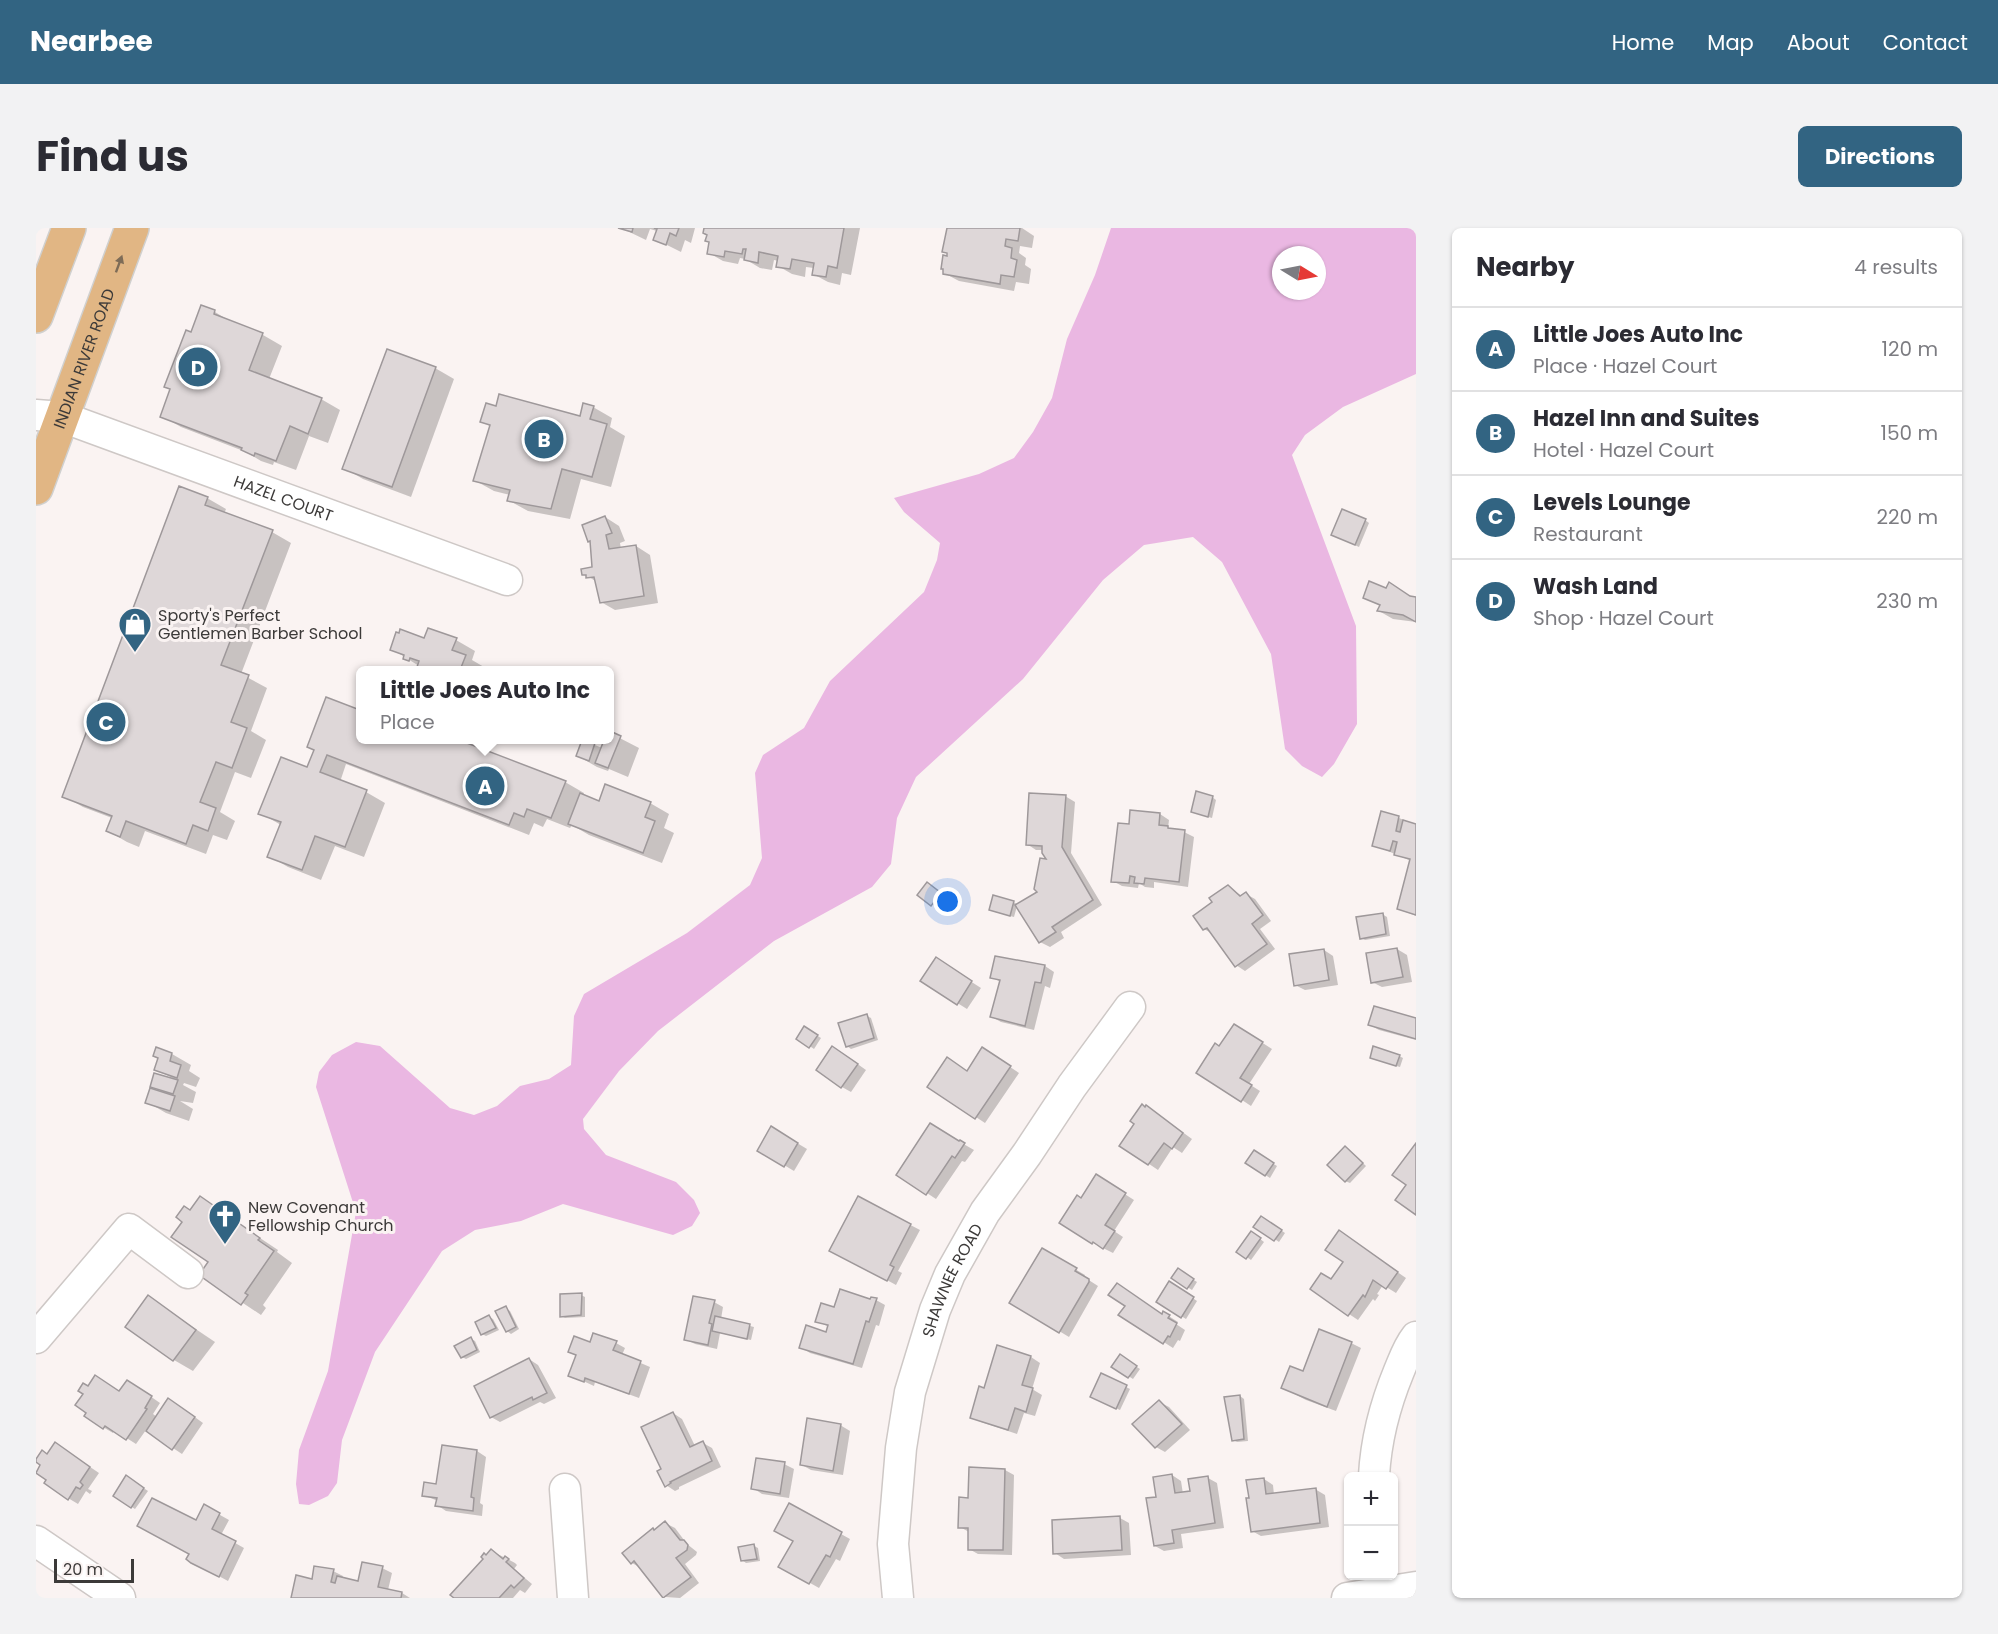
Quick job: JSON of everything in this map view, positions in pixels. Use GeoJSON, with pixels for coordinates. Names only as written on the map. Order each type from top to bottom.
{"type":"FeatureCollection","features":[{"type":"Feature","properties":{"kind":"main road"},"geometry":{"type":"LineString","coordinates":[[36,316],[69,228]]}},
{"type":"Feature","properties":{"kind":"main road","name":"INDIAN RIVER ROAD"},"geometry":{"type":"LineString","coordinates":[[36,488],[49,416],[132,228]]}},
{"type":"Feature","properties":{"kind":"street","name":"HAZEL COURT"},"geometry":{"type":"LineString","coordinates":[[49,416],[507,580]]}},
{"type":"Feature","properties":{"kind":"street","name":"SHAWNEE ROAD"},"geometry":{"type":"LineString","coordinates":[[897,1598],[893,1544],[901,1448],[910,1392],[935,1310],[950,1274],[985,1212],[1130,1007]]}},
{"type":"Feature","properties":{"kind":"street"},"geometry":{"type":"LineString","coordinates":[[42,1330],[129,1229],[188,1273]]}},
{"type":"Feature","properties":{"kind":"street"},"geometry":{"type":"LineString","coordinates":[[1374,1472],[1380,1425],[1393,1386],[1410,1345],[1416,1337]]}},
{"type":"Feature","properties":{"kind":"street"},"geometry":{"type":"LineString","coordinates":[[565,1490],[573,1598]]}},
{"type":"Feature","properties":{"kind":"street"},"geometry":{"type":"LineString","coordinates":[[36,1540],[120,1598]]}},
{"type":"Feature","properties":{"kind":"street"},"geometry":{"type":"LineString","coordinates":[[1347,1598],[1382,1589],[1416,1587]]}},
{"type":"Feature","properties":{"kind":"shaded area"},"geometry":{"type":"Polygon","coordinates":[[[1111,228],[1416,228],[1416,374],[1343,407],[1305,435],[1292,455],[1356,626],[1357,724],[1334,764],[1322,777],[1302,766],[1285,749],[1271,654],[1222,562],[1193,537],[1144,545],[1103,580],[1023,679],[916,777],[897,818],[891,864],[872,887],[774,941],[658,1031],[619,1071],[583,1119],[584,1129],[606,1155],[676,1182],[694,1200],[700,1213],[692,1226],[673,1235],[563,1204],[521,1221],[475,1230],[442,1251],[375,1352],[342,1440],[337,1483],[328,1496],[309,1505],[299,1504],[296,1484],[299,1450],[328,1371],[356,1212],[316,1087],[319,1072],[332,1055],[356,1042],[380,1046],[450,1108],[474,1115],[497,1106],[520,1086],[549,1079],[571,1065],[574,1016],[584,994],[687,933],[750,885],[762,858],[755,773],[763,755],[804,728],[830,681],[924,592],[937,560],[940,543],[904,512],[894,498],[979,474],[1014,458],[1033,432],[1052,398],[1067,339],[1095,275],[1111,228]]]}},
{"type":"Feature","properties":{"kind":"building"},"geometry":{"type":"Polygon","coordinates":[[[618,228],[633,228],[632,232],[618,228]]]}},
{"type":"Feature","properties":{"kind":"building"},"geometry":{"type":"Polygon","coordinates":[[[654,228],[679,228],[676,236],[670,233],[666,245],[653,240],[657,229],[654,228]]]}},
{"type":"Feature","properties":{"kind":"building"},"geometry":{"type":"Polygon","coordinates":[[[704,228],[844,228],[837,268],[828,266],[826,277],[812,275],[814,263],[792,259],[790,269],[776,267],[778,256],[759,252],[758,263],[744,260],[746,249],[743,249],[742,254],[725,251],[724,257],[707,254],[709,242],[705,241],[707,235],[703,233],[704,228]]]}},
{"type":"Feature","properties":{"kind":"building"},"geometry":{"type":"Polygon","coordinates":[[[947,228],[1020,228],[1018,241],[1006,239],[1005,246],[1012,248],[1011,258],[1017,260],[1014,277],[1001,275],[1000,284],[943,274],[943,269],[941,269],[943,255],[947,256],[947,253],[942,252],[947,228]]]}},
{"type":"Feature","properties":{"kind":"building"},"geometry":{"type":"Polygon","coordinates":[[[201,305],[215,310],[214,314],[263,333],[249,370],[322,398],[308,434],[290,426],[276,461],[255,453],[254,456],[241,450],[242,448],[160,417],[170,389],[164,387],[186,330],[191,332],[201,305]]]}},
{"type":"Feature","properties":{"kind":"building"},"geometry":{"type":"Polygon","coordinates":[[[387,349],[436,367],[392,487],[342,469],[387,349]]]}},
{"type":"Feature","properties":{"kind":"building"},"geometry":{"type":"Polygon","coordinates":[[[499,394],[580,416],[583,403],[594,406],[590,419],[607,424],[592,477],[562,469],[551,509],[507,501],[510,490],[473,481],[490,425],[480,422],[486,403],[496,406],[499,394]]]}},
{"type":"Feature","properties":{"kind":"building"},"geometry":{"type":"Polygon","coordinates":[[[179,486],[208,497],[205,505],[273,530],[221,665],[249,675],[231,722],[247,728],[232,768],[216,762],[200,802],[216,808],[208,831],[193,825],[186,844],[126,821],[120,837],[106,831],[112,816],[62,797],[179,486]]]}},
{"type":"Feature","properties":{"kind":"building"},"geometry":{"type":"Polygon","coordinates":[[[1342,509],[1366,519],[1355,545],[1331,535],[1342,509]]]}},
{"type":"Feature","properties":{"kind":"building"},"geometry":{"type":"Polygon","coordinates":[[[605,516],[612,533],[606,535],[609,549],[636,545],[644,596],[600,603],[594,577],[586,578],[586,575],[582,575],[581,569],[592,567],[590,541],[588,542],[582,525],[605,516]]]}},
{"type":"Feature","properties":{"kind":"building"},"geometry":{"type":"Polygon","coordinates":[[[1369,581],[1386,588],[1389,582],[1410,596],[1416,597],[1416,622],[1403,615],[1377,611],[1380,605],[1363,598],[1369,581]]]}},
{"type":"Feature","properties":{"kind":"building"},"geometry":{"type":"Polygon","coordinates":[[[428,628],[457,638],[452,650],[466,655],[462,666],[417,666],[419,661],[410,658],[409,661],[403,659],[404,655],[390,650],[396,632],[399,633],[400,629],[424,638],[428,628]]]}},
{"type":"Feature","properties":{"kind":"building"},"geometry":{"type":"Polygon","coordinates":[[[326,697],[356,708],[356,744],[469,744],[566,781],[551,818],[527,809],[524,817],[514,813],[509,825],[327,755],[320,772],[367,790],[345,847],[315,836],[302,870],[267,857],[281,822],[258,814],[281,757],[307,767],[314,750],[307,747],[326,697]]]}},
{"type":"Feature","properties":{"kind":"building"},"geometry":{"type":"Polygon","coordinates":[[[614,733],[621,736],[608,768],[595,763],[602,744],[614,744],[614,733]]]}},
{"type":"Feature","properties":{"kind":"building"},"geometry":{"type":"Polygon","coordinates":[[[580,744],[595,744],[589,761],[576,756],[580,744]]]}},
{"type":"Feature","properties":{"kind":"building"},"geometry":{"type":"Polygon","coordinates":[[[605,784],[651,802],[645,817],[655,821],[643,853],[568,824],[580,793],[599,801],[605,784]]]}},
{"type":"Feature","properties":{"kind":"building"},"geometry":{"type":"Polygon","coordinates":[[[1196,791],[1213,796],[1208,817],[1191,812],[1196,791]]]}},
{"type":"Feature","properties":{"kind":"building"},"geometry":{"type":"Polygon","coordinates":[[[1029,793],[1066,795],[1062,847],[1093,900],[1052,927],[1056,932],[1039,943],[1015,905],[1037,892],[1034,889],[1040,858],[1046,859],[1042,853],[1042,846],[1026,845],[1029,793]]]}},
{"type":"Feature","properties":{"kind":"building"},"geometry":{"type":"Polygon","coordinates":[[[1130,810],[1160,813],[1159,825],[1185,830],[1179,882],[1145,878],[1144,884],[1134,883],[1135,877],[1130,876],[1129,883],[1111,882],[1118,823],[1129,824],[1130,810]]]}},
{"type":"Feature","properties":{"kind":"building"},"geometry":{"type":"Polygon","coordinates":[[[1381,811],[1399,816],[1396,831],[1400,832],[1403,820],[1416,824],[1416,915],[1397,909],[1410,859],[1394,855],[1397,842],[1393,841],[1390,851],[1372,846],[1381,811]]]}},
{"type":"Feature","properties":{"kind":"building"},"geometry":{"type":"Polygon","coordinates":[[[927,882],[941,893],[931,906],[917,895],[927,882]]]}},
{"type":"Feature","properties":{"kind":"building"},"geometry":{"type":"Polygon","coordinates":[[[1228,885],[1240,896],[1246,892],[1263,915],[1252,924],[1267,944],[1235,967],[1207,928],[1203,930],[1193,916],[1212,902],[1209,898],[1228,885]]]}},
{"type":"Feature","properties":{"kind":"building"},"geometry":{"type":"Polygon","coordinates":[[[993,895],[1014,901],[1010,916],[989,910],[993,895]]]}},
{"type":"Feature","properties":{"kind":"building"},"geometry":{"type":"Polygon","coordinates":[[[1383,913],[1386,934],[1360,939],[1356,917],[1383,913]]]}},
{"type":"Feature","properties":{"kind":"building"},"geometry":{"type":"Polygon","coordinates":[[[1397,948],[1403,977],[1371,983],[1366,953],[1397,948]]]}},
{"type":"Feature","properties":{"kind":"building"},"geometry":{"type":"Polygon","coordinates":[[[1324,949],[1329,980],[1294,986],[1289,954],[1324,949]]]}},
{"type":"Feature","properties":{"kind":"building"},"geometry":{"type":"Polygon","coordinates":[[[995,956],[1045,965],[1041,983],[1035,982],[1025,1026],[990,1017],[1000,980],[990,978],[995,956]]]}},
{"type":"Feature","properties":{"kind":"building"},"geometry":{"type":"Polygon","coordinates":[[[936,957],[972,981],[957,1005],[920,981],[936,957]]]}},
{"type":"Feature","properties":{"kind":"building"},"geometry":{"type":"Polygon","coordinates":[[[1374,1006],[1416,1018],[1416,1039],[1368,1025],[1374,1006]]]}},
{"type":"Feature","properties":{"kind":"building"},"geometry":{"type":"Polygon","coordinates":[[[867,1014],[874,1038],[846,1047],[838,1023],[867,1014]]]}},
{"type":"Feature","properties":{"kind":"building"},"geometry":{"type":"Polygon","coordinates":[[[1234,1024],[1263,1042],[1240,1078],[1252,1085],[1241,1102],[1196,1073],[1215,1043],[1219,1046],[1234,1024]]]}},
{"type":"Feature","properties":{"kind":"building"},"geometry":{"type":"Polygon","coordinates":[[[804,1026],[818,1035],[809,1048],[796,1039],[804,1026]]]}},
{"type":"Feature","properties":{"kind":"building"},"geometry":{"type":"Polygon","coordinates":[[[832,1046],[858,1064],[841,1088],[816,1070],[832,1046]]]}},
{"type":"Feature","properties":{"kind":"building"},"geometry":{"type":"Polygon","coordinates":[[[1373,1046],[1400,1055],[1396,1066],[1370,1058],[1373,1046]]]}},
{"type":"Feature","properties":{"kind":"building"},"geometry":{"type":"Polygon","coordinates":[[[156,1047],[172,1053],[170,1061],[181,1065],[177,1078],[154,1070],[158,1058],[153,1056],[156,1047]]]}},
{"type":"Feature","properties":{"kind":"building"},"geometry":{"type":"Polygon","coordinates":[[[982,1047],[1011,1066],[975,1119],[927,1087],[947,1057],[967,1071],[982,1047]]]}},
{"type":"Feature","properties":{"kind":"building"},"geometry":{"type":"Polygon","coordinates":[[[154,1073],[178,1080],[173,1094],[150,1087],[154,1073]]]}},
{"type":"Feature","properties":{"kind":"building"},"geometry":{"type":"Polygon","coordinates":[[[150,1088],[175,1096],[170,1111],[145,1103],[150,1088]]]}},
{"type":"Feature","properties":{"kind":"building"},"geometry":{"type":"Polygon","coordinates":[[[1142,1104],[1183,1133],[1172,1149],[1164,1143],[1148,1165],[1119,1146],[1134,1124],[1130,1121],[1142,1104]]]}},
{"type":"Feature","properties":{"kind":"building"},"geometry":{"type":"Polygon","coordinates":[[[930,1123],[965,1143],[955,1158],[952,1156],[926,1195],[896,1175],[930,1123]]]}},
{"type":"Feature","properties":{"kind":"building"},"geometry":{"type":"Polygon","coordinates":[[[771,1126],[798,1143],[784,1167],[757,1151],[771,1126]]]}},
{"type":"Feature","properties":{"kind":"building"},"geometry":{"type":"Polygon","coordinates":[[[1416,1143],[1416,1215],[1395,1200],[1406,1185],[1392,1175],[1416,1143]]]}},
{"type":"Feature","properties":{"kind":"building"},"geometry":{"type":"Polygon","coordinates":[[[1345,1146],[1363,1163],[1345,1182],[1327,1165],[1345,1146]]]}},
{"type":"Feature","properties":{"kind":"building"},"geometry":{"type":"Polygon","coordinates":[[[1254,1150],[1274,1163],[1265,1176],[1245,1163],[1254,1150]]]}},
{"type":"Feature","properties":{"kind":"building"},"geometry":{"type":"Polygon","coordinates":[[[1096,1174],[1126,1193],[1105,1225],[1115,1231],[1103,1249],[1059,1223],[1077,1195],[1081,1198],[1096,1174]]]}},
{"type":"Feature","properties":{"kind":"building","name":"New Covenant Fellowship Church"},"geometry":{"type":"Polygon","coordinates":[[[200,1196],[260,1238],[258,1240],[274,1251],[245,1293],[248,1295],[241,1305],[199,1275],[208,1262],[171,1237],[182,1222],[176,1217],[184,1206],[190,1210],[200,1196]]]}},
{"type":"Feature","properties":{"kind":"building"},"geometry":{"type":"Polygon","coordinates":[[[858,1196],[911,1224],[890,1265],[894,1267],[887,1281],[829,1251],[858,1196]]]}},
{"type":"Feature","properties":{"kind":"building"},"geometry":{"type":"Polygon","coordinates":[[[1261,1216],[1282,1230],[1274,1241],[1253,1227],[1261,1216]]]}},
{"type":"Feature","properties":{"kind":"building"},"geometry":{"type":"Polygon","coordinates":[[[1339,1230],[1398,1272],[1386,1289],[1373,1280],[1365,1297],[1363,1295],[1348,1316],[1310,1289],[1321,1273],[1331,1279],[1343,1262],[1325,1250],[1339,1230]]]}},
{"type":"Feature","properties":{"kind":"building"},"geometry":{"type":"Polygon","coordinates":[[[1251,1231],[1261,1238],[1246,1259],[1236,1252],[1251,1231]]]}},
{"type":"Feature","properties":{"kind":"building"},"geometry":{"type":"Polygon","coordinates":[[[1042,1248],[1077,1268],[1075,1271],[1089,1279],[1059,1333],[1009,1303],[1042,1248]]]}},
{"type":"Feature","properties":{"kind":"building"},"geometry":{"type":"Polygon","coordinates":[[[1178,1268],[1194,1279],[1187,1289],[1171,1278],[1178,1268]]]}},
{"type":"Feature","properties":{"kind":"building"},"geometry":{"type":"Polygon","coordinates":[[[1169,1281],[1194,1297],[1181,1318],[1156,1302],[1169,1281]]]}},
{"type":"Feature","properties":{"kind":"building"},"geometry":{"type":"Polygon","coordinates":[[[1117,1283],[1162,1314],[1163,1311],[1170,1315],[1168,1318],[1177,1323],[1170,1337],[1168,1336],[1163,1344],[1118,1315],[1125,1306],[1108,1295],[1117,1283]]]}},
{"type":"Feature","properties":{"kind":"building"},"geometry":{"type":"Polygon","coordinates":[[[840,1289],[870,1299],[871,1297],[877,1298],[869,1322],[866,1321],[853,1364],[799,1348],[806,1325],[826,1332],[828,1325],[815,1322],[821,1303],[834,1307],[840,1289]]]}},
{"type":"Feature","properties":{"kind":"building"},"geometry":{"type":"Polygon","coordinates":[[[582,1293],[581,1315],[560,1317],[560,1294],[582,1293]]]}},
{"type":"Feature","properties":{"kind":"building"},"geometry":{"type":"Polygon","coordinates":[[[148,1295],[196,1330],[173,1361],[125,1327],[148,1295]]]}},
{"type":"Feature","properties":{"kind":"building"},"geometry":{"type":"Polygon","coordinates":[[[693,1296],[715,1300],[709,1323],[712,1324],[708,1345],[684,1340],[693,1296]]]}},
{"type":"Feature","properties":{"kind":"building"},"geometry":{"type":"Polygon","coordinates":[[[506,1306],[516,1327],[506,1332],[495,1311],[506,1306]]]}},
{"type":"Feature","properties":{"kind":"building"},"geometry":{"type":"Polygon","coordinates":[[[489,1315],[496,1328],[481,1335],[475,1322],[489,1315]]]}},
{"type":"Feature","properties":{"kind":"building"},"geometry":{"type":"Polygon","coordinates":[[[715,1316],[750,1324],[747,1339],[712,1331],[715,1316]]]}},
{"type":"Feature","properties":{"kind":"building"},"geometry":{"type":"Polygon","coordinates":[[[1319,1329],[1352,1342],[1327,1407],[1281,1388],[1290,1366],[1303,1371],[1319,1329]]]}},
{"type":"Feature","properties":{"kind":"building"},"geometry":{"type":"Polygon","coordinates":[[[593,1333],[617,1341],[613,1350],[641,1361],[629,1394],[585,1378],[584,1382],[568,1376],[576,1355],[568,1352],[574,1336],[590,1342],[593,1333]]]}},
{"type":"Feature","properties":{"kind":"building"},"geometry":{"type":"Polygon","coordinates":[[[471,1337],[477,1350],[461,1358],[454,1346],[471,1337]]]}},
{"type":"Feature","properties":{"kind":"building"},"geometry":{"type":"Polygon","coordinates":[[[997,1345],[1031,1356],[1022,1385],[1033,1388],[1026,1412],[1015,1408],[1008,1430],[970,1418],[979,1386],[984,1388],[997,1345]]]}},
{"type":"Feature","properties":{"kind":"building"},"geometry":{"type":"Polygon","coordinates":[[[1120,1354],[1137,1366],[1128,1378],[1111,1367],[1120,1354]]]}},
{"type":"Feature","properties":{"kind":"building"},"geometry":{"type":"Polygon","coordinates":[[[529,1358],[547,1393],[533,1400],[532,1397],[490,1418],[474,1386],[529,1358]]]}},
{"type":"Feature","properties":{"kind":"building"},"geometry":{"type":"Polygon","coordinates":[[[1101,1373],[1127,1385],[1116,1409],[1090,1397],[1101,1373]]]}},
{"type":"Feature","properties":{"kind":"building"},"geometry":{"type":"Polygon","coordinates":[[[95,1375],[119,1391],[127,1380],[152,1396],[145,1408],[147,1409],[126,1440],[105,1426],[103,1429],[84,1416],[86,1413],[75,1405],[83,1394],[78,1391],[83,1383],[88,1386],[95,1375]]]}},
{"type":"Feature","properties":{"kind":"building"},"geometry":{"type":"Polygon","coordinates":[[[1240,1395],[1244,1439],[1232,1441],[1224,1397],[1240,1395]]]}},
{"type":"Feature","properties":{"kind":"building"},"geometry":{"type":"Polygon","coordinates":[[[168,1398],[195,1417],[172,1450],[146,1431],[168,1398]]]}},
{"type":"Feature","properties":{"kind":"building"},"geometry":{"type":"Polygon","coordinates":[[[1159,1400],[1182,1424],[1155,1448],[1132,1424],[1159,1400]]]}},
{"type":"Feature","properties":{"kind":"building"},"geometry":{"type":"Polygon","coordinates":[[[673,1412],[690,1447],[703,1441],[712,1461],[670,1482],[665,1487],[657,1471],[661,1469],[641,1427],[673,1412]]]}},
{"type":"Feature","properties":{"kind":"building"},"geometry":{"type":"Polygon","coordinates":[[[807,1418],[841,1424],[833,1471],[800,1465],[807,1418]]]}},
{"type":"Feature","properties":{"kind":"building"},"geometry":{"type":"Polygon","coordinates":[[[55,1442],[90,1467],[80,1482],[83,1485],[80,1489],[76,1487],[68,1500],[44,1483],[46,1480],[36,1473],[40,1465],[36,1459],[42,1450],[47,1454],[55,1442]]]}},
{"type":"Feature","properties":{"kind":"building"},"geometry":{"type":"Polygon","coordinates":[[[442,1445],[477,1450],[471,1497],[474,1498],[473,1511],[435,1506],[437,1498],[422,1496],[424,1482],[436,1484],[442,1445]]]}},
{"type":"Feature","properties":{"kind":"building"},"geometry":{"type":"Polygon","coordinates":[[[756,1458],[785,1462],[780,1494],[751,1489],[756,1458]]]}},
{"type":"Feature","properties":{"kind":"building"},"geometry":{"type":"Polygon","coordinates":[[[969,1467],[1005,1469],[1003,1550],[968,1550],[968,1528],[958,1528],[959,1497],[968,1498],[969,1467]]]}},
{"type":"Feature","properties":{"kind":"building"},"geometry":{"type":"Polygon","coordinates":[[[1172,1474],[1175,1493],[1190,1491],[1188,1479],[1208,1476],[1215,1523],[1172,1530],[1174,1543],[1154,1546],[1146,1498],[1156,1497],[1153,1477],[1172,1474]]]}},
{"type":"Feature","properties":{"kind":"building"},"geometry":{"type":"Polygon","coordinates":[[[126,1475],[144,1488],[131,1508],[113,1496],[126,1475]]]}},
{"type":"Feature","properties":{"kind":"building"},"geometry":{"type":"Polygon","coordinates":[[[1264,1478],[1266,1494],[1316,1488],[1320,1523],[1251,1532],[1246,1480],[1264,1478]]]}},
{"type":"Feature","properties":{"kind":"building"},"geometry":{"type":"Polygon","coordinates":[[[152,1498],[196,1520],[204,1504],[220,1513],[212,1529],[236,1541],[219,1577],[191,1563],[186,1559],[189,1554],[137,1526],[152,1498]]]}},
{"type":"Feature","properties":{"kind":"building"},"geometry":{"type":"Polygon","coordinates":[[[789,1503],[842,1532],[830,1557],[826,1555],[809,1584],[778,1567],[793,1541],[774,1531],[789,1503]]]}},
{"type":"Feature","properties":{"kind":"building"},"geometry":{"type":"Polygon","coordinates":[[[1120,1516],[1122,1550],[1053,1554],[1052,1520],[1120,1516]]]}},
{"type":"Feature","properties":{"kind":"building"},"geometry":{"type":"Polygon","coordinates":[[[665,1521],[680,1540],[684,1540],[688,1545],[687,1550],[676,1558],[691,1577],[663,1598],[634,1561],[631,1564],[622,1553],[665,1521]]]}},
{"type":"Feature","properties":{"kind":"building"},"geometry":{"type":"Polygon","coordinates":[[[754,1544],[757,1559],[741,1561],[738,1547],[754,1544]]]}},
{"type":"Feature","properties":{"kind":"building"},"geometry":{"type":"Polygon","coordinates":[[[491,1549],[503,1559],[505,1556],[509,1559],[506,1562],[524,1578],[514,1588],[511,1585],[499,1598],[454,1598],[450,1595],[483,1559],[481,1557],[484,1553],[486,1555],[491,1549]]]}},
{"type":"Feature","properties":{"kind":"building"},"geometry":{"type":"Polygon","coordinates":[[[362,1562],[383,1566],[378,1587],[402,1592],[401,1598],[291,1598],[296,1575],[312,1579],[314,1566],[334,1569],[331,1582],[335,1583],[337,1576],[358,1581],[362,1562]]]}},
{"type":"Feature","properties":{"kind":"place","name":"Wash Land"},"geometry":{"type":"Point","coordinates":[198,367]}},
{"type":"Feature","properties":{"kind":"place","name":"Hazel Inn and Suites"},"geometry":{"type":"Point","coordinates":[544,439]}},
{"type":"Feature","properties":{"kind":"place","name":"Sporty's Perfect Gentlemen Barber School"},"geometry":{"type":"Point","coordinates":[135,653]}},
{"type":"Feature","properties":{"kind":"place","name":"Levels Lounge"},"geometry":{"type":"Point","coordinates":[106,722]}},
{"type":"Feature","properties":{"kind":"place","name":"Little Joes Auto Inc"},"geometry":{"type":"Point","coordinates":[485,786]}},
{"type":"Feature","properties":{"kind":"place","name":"New Covenant Fellowship Church"},"geometry":{"type":"Point","coordinates":[225,1245]}}]}
